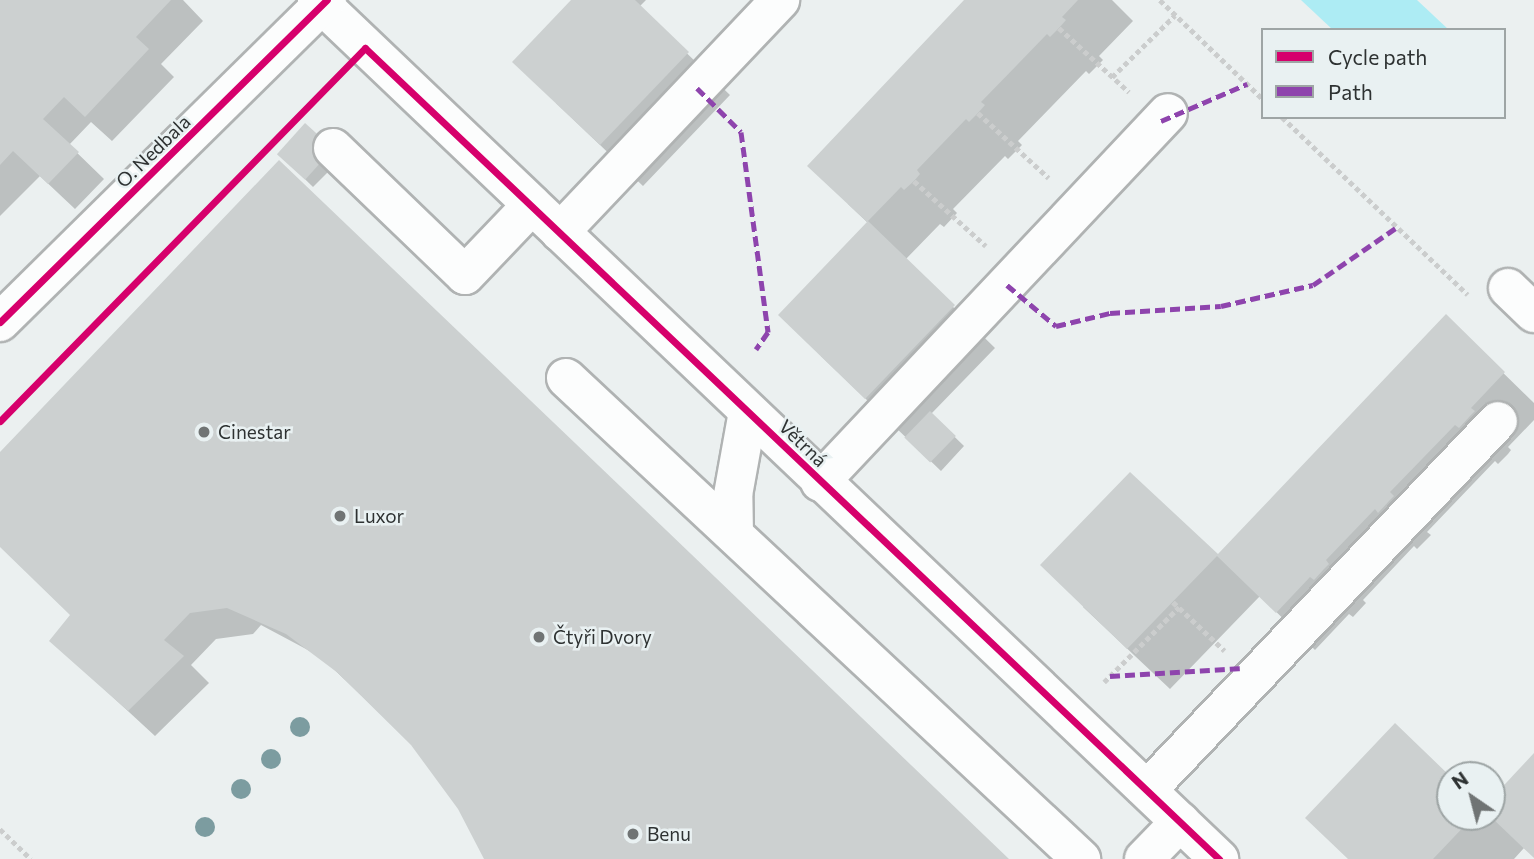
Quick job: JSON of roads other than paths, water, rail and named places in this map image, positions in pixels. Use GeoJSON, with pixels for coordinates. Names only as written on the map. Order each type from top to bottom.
{"type":"FeatureCollection","features":[{"type":"Feature","properties":{"kind":"street"},"geometry":{"type":"LineString","coordinates":[[560,232],[780,0]]}},
{"type":"Feature","properties":{"kind":"street","name":"Větrná"},"geometry":{"type":"LineString","coordinates":[[322,2],[820,482],[1219,859]]}},
{"type":"Feature","properties":{"kind":"street","name":"O. Nedbala"},"geometry":{"type":"LineString","coordinates":[[0,323],[322,2]]}},
{"type":"Feature","properties":{"kind":"street"},"geometry":{"type":"LineString","coordinates":[[820,482],[1164,117]]}},
{"type":"Feature","properties":{"kind":"street"},"geometry":{"type":"LineString","coordinates":[[333,148],[465,275],[531,205]]}},
{"type":"Feature","properties":{"kind":"street"},"geometry":{"type":"LineString","coordinates":[[566,378],[1081,859]]}},
{"type":"Feature","properties":{"kind":"street"},"geometry":{"type":"LineString","coordinates":[[734,534],[733,495],[748,412]]}},
{"type":"Feature","properties":{"kind":"street"},"geometry":{"type":"LineString","coordinates":[[1147,790],[1498,421]]}},
{"type":"Feature","properties":{"kind":"street"},"geometry":{"type":"LineString","coordinates":[[1144,859],[1180,822]]}},
{"type":"Feature","properties":{"kind":"place","name":"Cinestar"},"geometry":{"type":"Point","coordinates":[204,432]}},
{"type":"Feature","properties":{"kind":"place","name":"Luxor"},"geometry":{"type":"Point","coordinates":[340,516]}},
{"type":"Feature","properties":{"kind":"place","name":"Čtyři Dvory"},"geometry":{"type":"Point","coordinates":[539,637]}},
{"type":"Feature","properties":{"kind":"place","name":"Benu"},"geometry":{"type":"Point","coordinates":[633,834]}}]}
